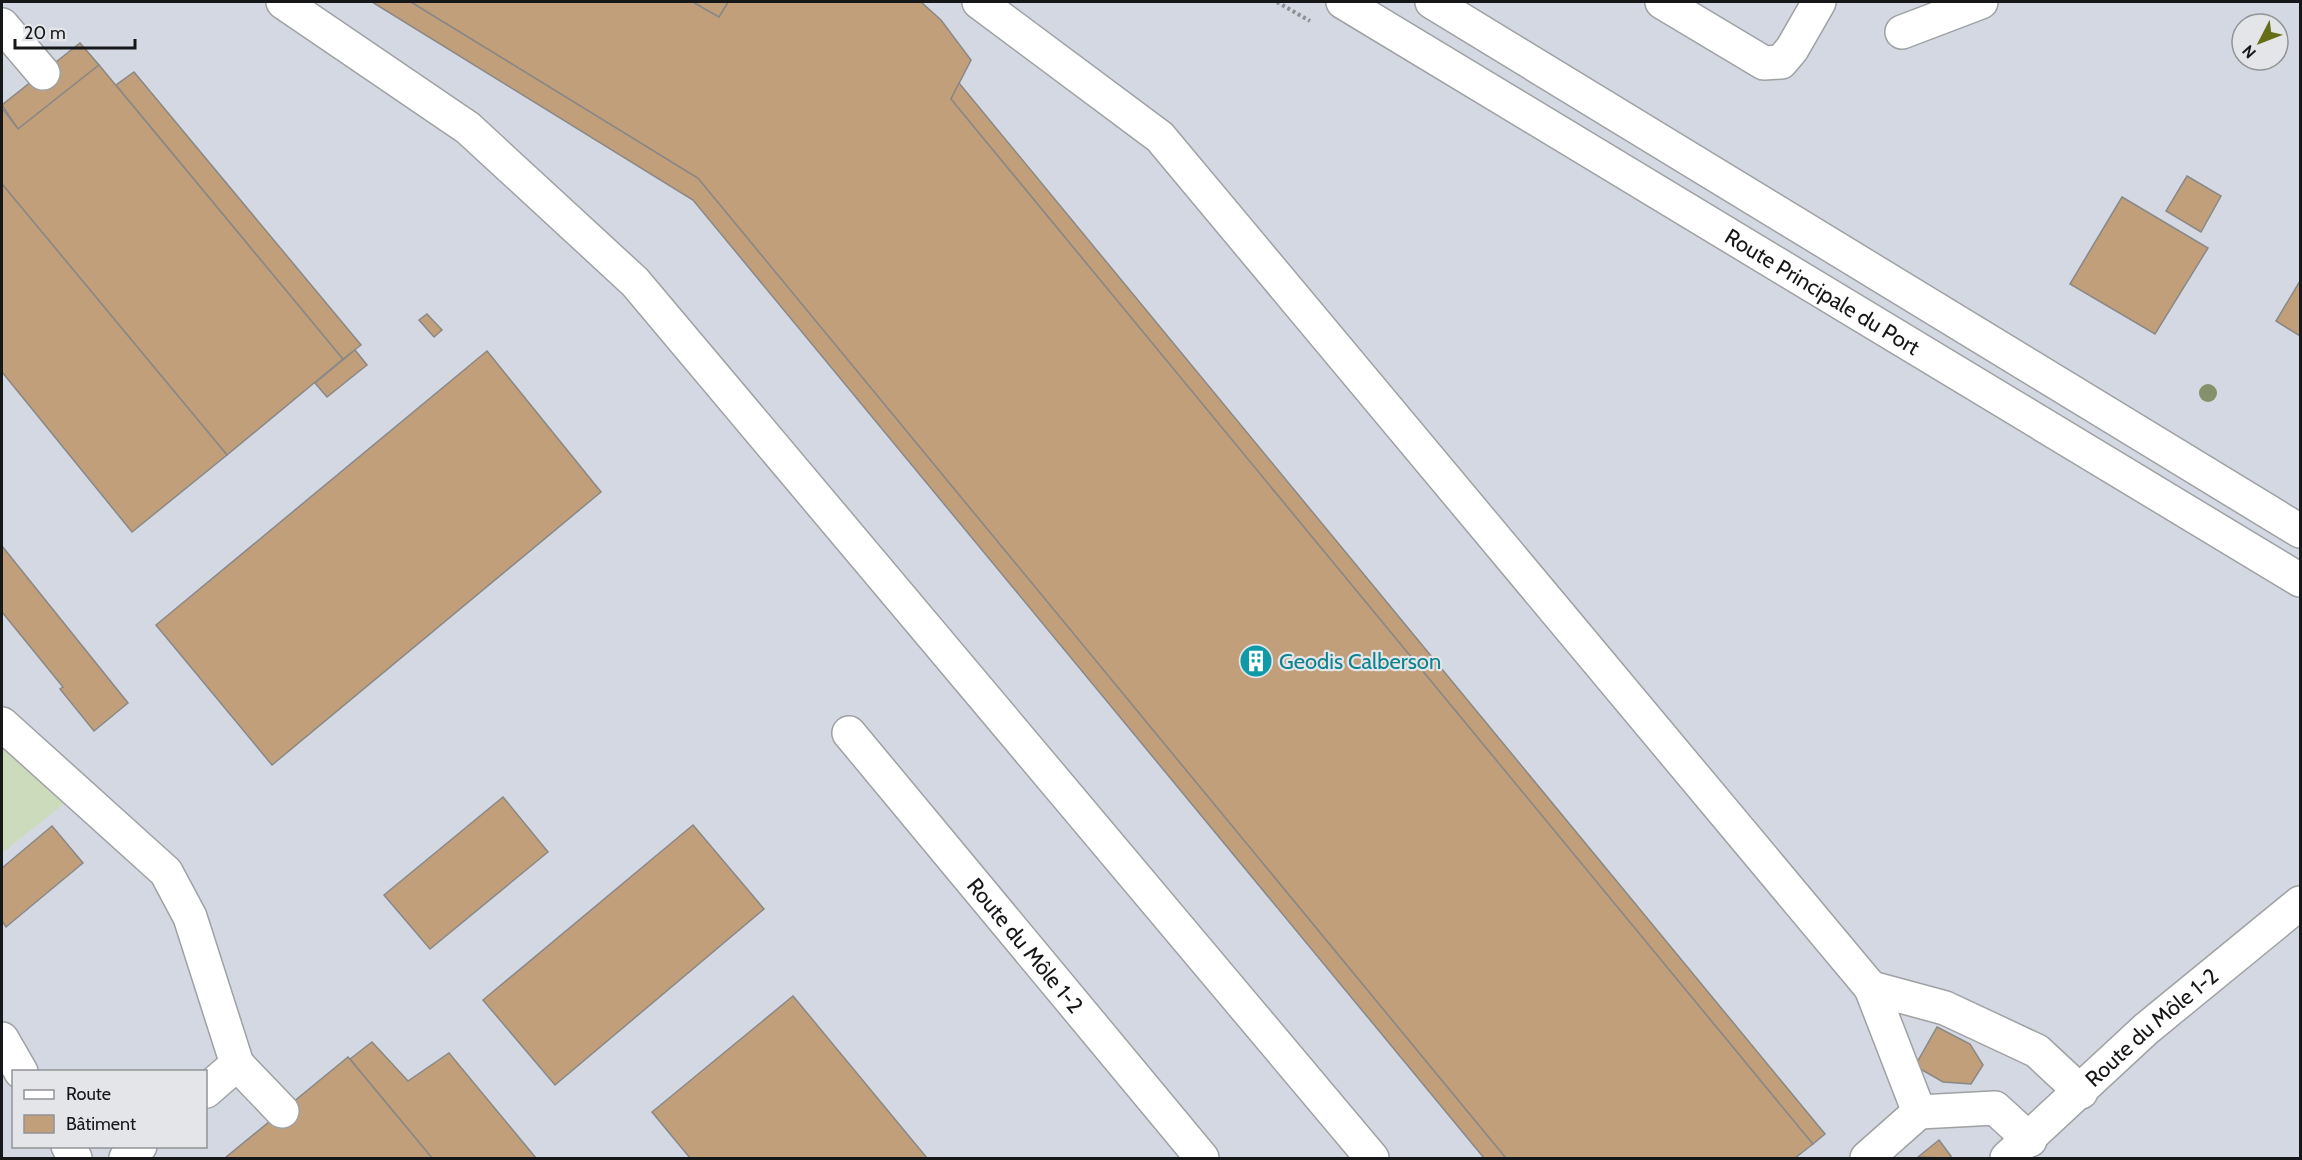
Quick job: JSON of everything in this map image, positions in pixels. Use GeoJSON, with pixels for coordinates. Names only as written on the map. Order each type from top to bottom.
{"type":"FeatureCollection","features":[{"type":"Feature","properties":{"kind":"main road"},"geometry":{"type":"LineString","coordinates":[[283,2],[468,128],[635,282],[1372,1158]]}},
{"type":"Feature","properties":{"kind":"main road"},"geometry":{"type":"LineString","coordinates":[[979,2],[1160,137],[1871,988],[1919,1112]]}},
{"type":"Feature","properties":{"kind":"main road","name":"Route Principale du Port"},"geometry":{"type":"LineString","coordinates":[[1343,2],[2301,580]]}},
{"type":"Feature","properties":{"kind":"main road","name":"Route Principale du Port"},"geometry":{"type":"LineString","coordinates":[[1432,2],[2301,531]]}},
{"type":"Feature","properties":{"kind":"main road"},"geometry":{"type":"LineString","coordinates":[[1662,2],[1764,63],[1781,62],[1792,49],[1819,2]]}},
{"type":"Feature","properties":{"kind":"main road"},"geometry":{"type":"LineString","coordinates":[[1902,32],[1981,2]]}},
{"type":"Feature","properties":{"kind":"main road"},"geometry":{"type":"LineString","coordinates":[[2,25],[43,73]]}},
{"type":"Feature","properties":{"kind":"main road"},"geometry":{"type":"LineString","coordinates":[[2,724],[166,872],[190,916],[237,1064],[282,1111]]}},
{"type":"Feature","properties":{"kind":"main road","name":"Route du Môle 1-2"},"geometry":{"type":"LineString","coordinates":[[849,733],[1202,1158]]}},
{"type":"Feature","properties":{"kind":"main road","name":"Route du Môle 1-2"},"geometry":{"type":"LineString","coordinates":[[2018,1149],[2146,1029],[2300,904]]}},
{"type":"Feature","properties":{"kind":"main road"},"geometry":{"type":"LineString","coordinates":[[1871,988],[1945,1008],[2037,1051],[2081,1092]]}},
{"type":"Feature","properties":{"kind":"main road"},"geometry":{"type":"LineString","coordinates":[[2,1039],[20,1070]]}},
{"type":"Feature","properties":{"kind":"main road"},"geometry":{"type":"LineString","coordinates":[[207,1090],[237,1064]]}},
{"type":"Feature","properties":{"kind":"main road"},"geometry":{"type":"LineString","coordinates":[[1867,1158],[1919,1112],[1995,1108],[2018,1149]]}},
{"type":"Feature","properties":{"kind":"main road"},"geometry":{"type":"LineString","coordinates":[[126,1158],[138,1148]]}},
{"type":"Feature","properties":{"kind":"shaded area"},"geometry":{"type":"Polygon","coordinates":[[[2,2],[2300,2],[2300,1158],[2,1158],[2,2]]]}},
{"type":"Feature","properties":{"kind":"green space"},"geometry":{"type":"Polygon","coordinates":[[[2,747],[65,803],[2,853],[2,747]]]}},
{"type":"Feature","properties":{"kind":"building"},"geometry":{"type":"Polygon","coordinates":[[[372,2],[411,2],[698,178],[1506,1158],[1484,1158],[693,200],[372,2]]]}},
{"type":"Feature","properties":{"kind":"building","name":"Geodis Calberson"},"geometry":{"type":"Polygon","coordinates":[[[411,2],[693,2],[719,17],[728,2],[921,2],[941,20],[971,60],[951,99],[1813,1144],[1795,1158],[1506,1158],[698,178],[411,2]]]}},
{"type":"Feature","properties":{"kind":"building"},"geometry":{"type":"Polygon","coordinates":[[[693,2],[728,2],[719,17],[693,2]]]}},
{"type":"Feature","properties":{"kind":"building"},"geometry":{"type":"Polygon","coordinates":[[[80,43],[99,65],[18,129],[2,105],[80,43]]]}},
{"type":"Feature","properties":{"kind":"building"},"geometry":{"type":"Polygon","coordinates":[[[99,65],[343,359],[227,455],[2,184],[2,108],[18,129],[99,65]]]}},
{"type":"Feature","properties":{"kind":"building"},"geometry":{"type":"Polygon","coordinates":[[[134,72],[361,345],[343,359],[116,85],[134,72]]]}},
{"type":"Feature","properties":{"kind":"building"},"geometry":{"type":"Polygon","coordinates":[[[959,83],[1825,1134],[1813,1144],[951,99],[959,83]]]}},
{"type":"Feature","properties":{"kind":"building"},"geometry":{"type":"Polygon","coordinates":[[[2187,176],[2221,196],[2201,232],[2166,211],[2187,176]]]}},
{"type":"Feature","properties":{"kind":"building"},"geometry":{"type":"Polygon","coordinates":[[[2,184],[227,455],[132,532],[2,372],[2,184]]]}},
{"type":"Feature","properties":{"kind":"building"},"geometry":{"type":"Polygon","coordinates":[[[2122,197],[2208,248],[2155,334],[2070,284],[2122,197]]]}},
{"type":"Feature","properties":{"kind":"building"},"geometry":{"type":"Polygon","coordinates":[[[2300,281],[2300,336],[2276,321],[2300,281]]]}},
{"type":"Feature","properties":{"kind":"building"},"geometry":{"type":"Polygon","coordinates":[[[427,314],[442,330],[434,337],[419,320],[427,314]]]}},
{"type":"Feature","properties":{"kind":"building"},"geometry":{"type":"Polygon","coordinates":[[[355,350],[367,365],[327,397],[315,383],[355,350]]]}},
{"type":"Feature","properties":{"kind":"building"},"geometry":{"type":"Polygon","coordinates":[[[487,351],[601,492],[272,765],[156,625],[487,351]]]}},
{"type":"Feature","properties":{"kind":"building"},"geometry":{"type":"Polygon","coordinates":[[[2,546],[128,703],[94,731],[60,689],[63,687],[2,612],[2,546]]]}},
{"type":"Feature","properties":{"kind":"building"},"geometry":{"type":"Polygon","coordinates":[[[503,797],[548,852],[430,949],[384,895],[503,797]]]}},
{"type":"Feature","properties":{"kind":"building"},"geometry":{"type":"Polygon","coordinates":[[[693,825],[764,909],[555,1085],[483,1000],[693,825]]]}},
{"type":"Feature","properties":{"kind":"building"},"geometry":{"type":"Polygon","coordinates":[[[52,826],[83,863],[6,927],[2,921],[2,868],[52,826]]]}},
{"type":"Feature","properties":{"kind":"building"},"geometry":{"type":"Polygon","coordinates":[[[793,996],[927,1158],[690,1158],[652,1112],[793,996]]]}},
{"type":"Feature","properties":{"kind":"building"},"geometry":{"type":"Polygon","coordinates":[[[1937,1027],[1970,1044],[1983,1065],[1971,1084],[1943,1082],[1915,1066],[1937,1027]]]}},
{"type":"Feature","properties":{"kind":"building"},"geometry":{"type":"Polygon","coordinates":[[[372,1042],[408,1081],[449,1053],[536,1158],[432,1158],[350,1059],[372,1042]]]}},
{"type":"Feature","properties":{"kind":"building"},"geometry":{"type":"Polygon","coordinates":[[[348,1057],[432,1158],[225,1158],[348,1057]]]}},
{"type":"Feature","properties":{"kind":"building"},"geometry":{"type":"Polygon","coordinates":[[[1939,1140],[1951,1156],[1948,1158],[1918,1157],[1939,1140]]]}},
{"type":"Feature","properties":{"kind":"place","name":"Geodis Calberson"},"geometry":{"type":"Point","coordinates":[1256,661]}}]}
